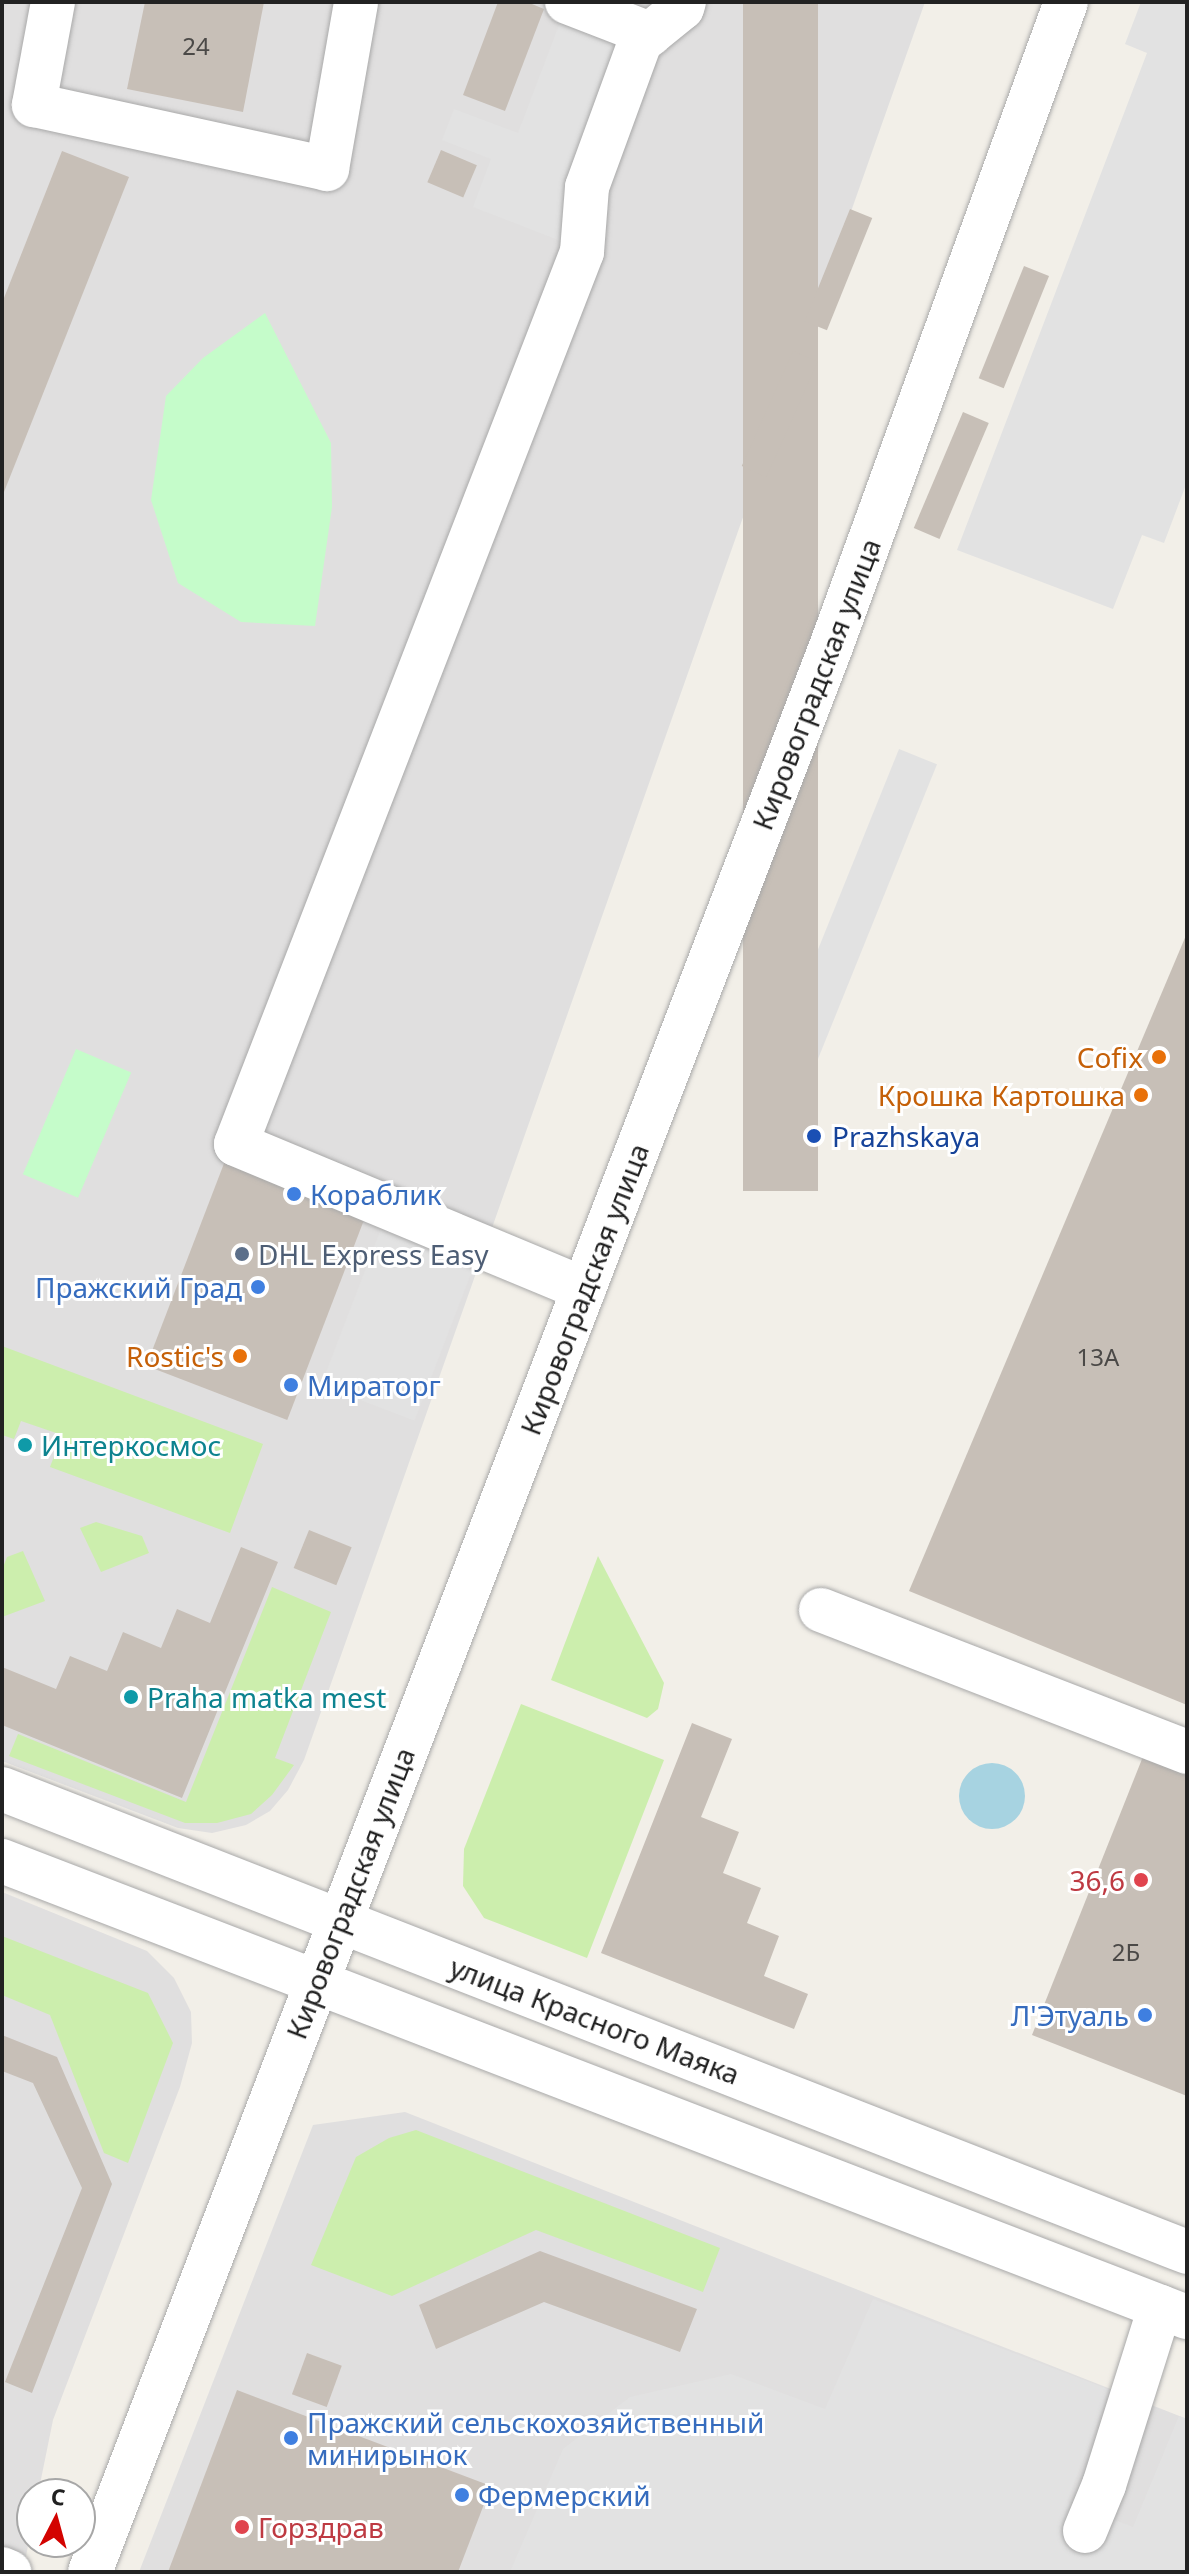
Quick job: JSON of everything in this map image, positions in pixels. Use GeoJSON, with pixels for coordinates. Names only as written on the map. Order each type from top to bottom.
{"type":"FeatureCollection","features":[{"type":"Feature","properties":{"kind":"street"},"geometry":{"type":"LineString","coordinates":[[53,2],[34,105],[327,169],[356,2]]}},
{"type":"Feature","properties":{"kind":"street"},"geometry":{"type":"LineString","coordinates":[[567,2],[650,34]]}},
{"type":"Feature","properties":{"kind":"street"},"geometry":{"type":"LineString","coordinates":[[584,1289],[236,1144],[582,252],[587,187],[640,42],[682,8],[684,2]]}},
{"type":"Feature","properties":{"kind":"street","name":"Кировоградская улица"},"geometry":{"type":"LineString","coordinates":[[90,2572],[846,608],[1066,2]]}},
{"type":"Feature","properties":{"kind":"street"},"geometry":{"type":"LineString","coordinates":[[821,1610],[1187,1752]]}},
{"type":"Feature","properties":{"kind":"street","name":"улица Красного Маяка"},"geometry":{"type":"LineString","coordinates":[[2,1789],[1187,2252]]}},
{"type":"Feature","properties":{"kind":"street"},"geometry":{"type":"LineString","coordinates":[[2,1861],[1173,2312],[1085,2531]]}},
{"type":"Feature","properties":{"kind":"street"},"geometry":{"type":"LineString","coordinates":[[2,2569],[9,2572]]}},
{"type":"Feature","properties":{"kind":"shaded area"},"geometry":{"type":"Polygon","coordinates":[[[2,2],[925,2],[304,1760],[288,1790],[270,1811],[246,1825],[212,1833],[178,1828],[2,1761],[2,2]]]}},
{"type":"Feature","properties":{"kind":"shaded area"},"geometry":{"type":"Polygon","coordinates":[[[1141,2],[1187,2],[1187,482],[1164,543],[1142,535],[1113,609],[957,550],[1147,53],[1125,44],[1141,2]]]}},
{"type":"Feature","properties":{"kind":"shaded area"},"geometry":{"type":"Polygon","coordinates":[[[564,12],[640,42],[566,243],[473,207],[491,159],[442,140],[454,109],[518,133],[564,12]]]}},
{"type":"Feature","properties":{"kind":"shaded area"},"geometry":{"type":"Polygon","coordinates":[[[899,749],[937,764],[781,1150],[743,1135],[899,749]]]}},
{"type":"Feature","properties":{"kind":"shaded area"},"geometry":{"type":"Polygon","coordinates":[[[381,1229],[474,1265],[415,1421],[321,1385],[381,1229]]]}},
{"type":"Feature","properties":{"kind":"shaded area"},"geometry":{"type":"Polygon","coordinates":[[[2,1892],[147,1951],[174,1978],[191,2012],[192,2043],[180,2087],[53,2420],[41,2478],[16,2478],[16,2558],[26,2558],[23,2572],[2,2572],[2,1892]]]}},
{"type":"Feature","properties":{"kind":"shaded area"},"geometry":{"type":"Polygon","coordinates":[[[405,2112],[1187,2419],[1187,2572],[139,2572],[313,2125],[405,2112]]]}},
{"type":"Feature","properties":{"kind":"shaded area"},"geometry":{"type":"Polygon","coordinates":[[[873,2299],[1110,2390],[1067,2502],[1133,2527],[1179,2416],[1187,2419],[1187,2572],[510,2572],[563,2449],[630,2397],[731,2374],[825,2409],[873,2299]]]}},
{"type":"Feature","properties":{"kind":"green space"},"geometry":{"type":"Polygon","coordinates":[[[265,313],[331,443],[332,507],[315,626],[241,622],[178,583],[151,500],[166,396],[203,358],[265,313]]]}},
{"type":"Feature","properties":{"kind":"green space"},"geometry":{"type":"Polygon","coordinates":[[[76,1049],[131,1072],[78,1198],[23,1174],[76,1049]]]}},
{"type":"Feature","properties":{"kind":"green space"},"geometry":{"type":"Polygon","coordinates":[[[2,1346],[263,1444],[230,1533],[50,1467],[62,1435],[21,1421],[14,1439],[2,1435],[2,1346]]]}},
{"type":"Feature","properties":{"kind":"green space"},"geometry":{"type":"Polygon","coordinates":[[[96,1522],[142,1536],[149,1553],[101,1572],[80,1528],[96,1522]]]}},
{"type":"Feature","properties":{"kind":"green space"},"geometry":{"type":"Polygon","coordinates":[[[23,1551],[45,1601],[2,1617],[2,1570],[7,1557],[23,1551]]]}},
{"type":"Feature","properties":{"kind":"green space"},"geometry":{"type":"Polygon","coordinates":[[[598,1556],[664,1683],[658,1709],[647,1718],[551,1680],[598,1556]]]}},
{"type":"Feature","properties":{"kind":"green space"},"geometry":{"type":"Polygon","coordinates":[[[272,1587],[331,1612],[275,1758],[294,1765],[272,1795],[251,1814],[217,1823],[185,1823],[9,1756],[18,1734],[186,1802],[272,1587]]]}},
{"type":"Feature","properties":{"kind":"green space"},"geometry":{"type":"Polygon","coordinates":[[[521,1704],[664,1760],[587,1958],[484,1918],[463,1886],[464,1849],[521,1704]]]}},
{"type":"Feature","properties":{"kind":"green space"},"geometry":{"type":"Polygon","coordinates":[[[2,1936],[148,1993],[173,2043],[128,2163],[104,2153],[50,2015],[2,1995],[2,1936]]]}},
{"type":"Feature","properties":{"kind":"green space"},"geometry":{"type":"Polygon","coordinates":[[[416,2130],[720,2248],[703,2292],[536,2230],[392,2296],[311,2265],[356,2157],[389,2138],[416,2130]]]}},
{"type":"Feature","properties":{"kind":"water"},"geometry":{"type":"Polygon","coordinates":[[[992,1763],[1005,1766],[1015,1773],[1022,1783],[1025,1796],[1022,1809],[1015,1819],[1005,1826],[992,1829],[979,1826],[969,1819],[962,1809],[959,1796],[962,1783],[969,1773],[979,1766],[992,1763]]]}},
{"type":"Feature","properties":{"kind":"building"},"geometry":{"type":"Polygon","coordinates":[[[145,2],[264,2],[243,112],[127,89],[145,2]]]}},
{"type":"Feature","properties":{"kind":"building"},"geometry":{"type":"Polygon","coordinates":[[[498,2],[527,2],[544,9],[505,111],[463,95],[498,2]]]}},
{"type":"Feature","properties":{"kind":"building"},"geometry":{"type":"Polygon","coordinates":[[[743,2],[818,2],[818,1191],[743,1191],[743,2]]]}},
{"type":"Feature","properties":{"kind":"building"},"geometry":{"type":"Polygon","coordinates":[[[441,150],[477,165],[463,197],[427,182],[441,150]]]}},
{"type":"Feature","properties":{"kind":"building"},"geometry":{"type":"Polygon","coordinates":[[[62,151],[129,177],[2,497],[2,303],[62,151]]]}},
{"type":"Feature","properties":{"kind":"building"},"geometry":{"type":"Polygon","coordinates":[[[850,209],[872,218],[827,330],[805,321],[850,209]]]}},
{"type":"Feature","properties":{"kind":"building"},"geometry":{"type":"Polygon","coordinates":[[[1024,266],[1049,276],[1004,388],[979,378],[1024,266]]]}},
{"type":"Feature","properties":{"kind":"building"},"geometry":{"type":"Polygon","coordinates":[[[793,351],[818,362],[766,477],[742,466],[793,351]]]}},
{"type":"Feature","properties":{"kind":"building"},"geometry":{"type":"Polygon","coordinates":[[[963,412],[989,423],[940,539],[914,528],[963,412]]]}},
{"type":"Feature","properties":{"kind":"building"},"geometry":{"type":"Polygon","coordinates":[[[1187,933],[1187,1705],[909,1591],[1187,933]]]}},
{"type":"Feature","properties":{"kind":"building","name":"Пражский Град"},"geometry":{"type":"Polygon","coordinates":[[[228,1153],[369,1207],[287,1420],[146,1366],[228,1153]]]}},
{"type":"Feature","properties":{"kind":"building"},"geometry":{"type":"Polygon","coordinates":[[[309,1530],[352,1547],[336,1585],[294,1568],[309,1530]]]}},
{"type":"Feature","properties":{"kind":"building"},"geometry":{"type":"Polygon","coordinates":[[[241,1547],[278,1562],[182,1798],[2,1725],[2,1667],[56,1689],[70,1656],[107,1671],[123,1632],[161,1648],[177,1609],[210,1623],[241,1547]]]}},
{"type":"Feature","properties":{"kind":"building"},"geometry":{"type":"Polygon","coordinates":[[[692,1723],[732,1739],[701,1817],[739,1832],[723,1873],[761,1888],[747,1923],[779,1936],[764,1976],[808,1994],[794,2029],[601,1953],[692,1723]]]}},
{"type":"Feature","properties":{"kind":"building"},"geometry":{"type":"Polygon","coordinates":[[[1144,1754],[1187,1771],[1187,2096],[1032,2035],[1144,1754]]]}},
{"type":"Feature","properties":{"kind":"building"},"geometry":{"type":"Polygon","coordinates":[[[2,2035],[57,2057],[112,2184],[32,2393],[5,2382],[82,2188],[33,2083],[2,2071],[2,2035]]]}},
{"type":"Feature","properties":{"kind":"building"},"geometry":{"type":"Polygon","coordinates":[[[540,2251],[697,2309],[680,2352],[544,2302],[436,2349],[419,2305],[540,2251]]]}},
{"type":"Feature","properties":{"kind":"building"},"geometry":{"type":"Polygon","coordinates":[[[307,2353],[342,2366],[327,2407],[292,2394],[307,2353]]]}},
{"type":"Feature","properties":{"kind":"building","name":"Пражский сельскохозяйственный минирынок"},"geometry":{"type":"Polygon","coordinates":[[[237,2390],[491,2486],[458,2572],[168,2572],[237,2390]]]}},
{"type":"Feature","properties":{"kind":"place","name":"Cofix"},"geometry":{"type":"Point","coordinates":[1159,1057]}},
{"type":"Feature","properties":{"kind":"place","name":"Крошка Картошка"},"geometry":{"type":"Point","coordinates":[1141,1095]}},
{"type":"Feature","properties":{"kind":"place","name":"Prazhskaya"},"geometry":{"type":"Point","coordinates":[814,1136]}},
{"type":"Feature","properties":{"kind":"place","name":"Кораблик"},"geometry":{"type":"Point","coordinates":[294,1194]}},
{"type":"Feature","properties":{"kind":"place","name":"DHL Express Easy"},"geometry":{"type":"Point","coordinates":[242,1254]}},
{"type":"Feature","properties":{"kind":"place","name":"Пражский Град"},"geometry":{"type":"Point","coordinates":[258,1287]}},
{"type":"Feature","properties":{"kind":"place","name":"Rostic's"},"geometry":{"type":"Point","coordinates":[240,1356]}},
{"type":"Feature","properties":{"kind":"place","name":"Мираторг"},"geometry":{"type":"Point","coordinates":[291,1385]}},
{"type":"Feature","properties":{"kind":"place","name":"Интеркосмос"},"geometry":{"type":"Point","coordinates":[25,1445]}},
{"type":"Feature","properties":{"kind":"place","name":"Praha matka mest"},"geometry":{"type":"Point","coordinates":[131,1697]}},
{"type":"Feature","properties":{"kind":"place","name":"36,6"},"geometry":{"type":"Point","coordinates":[1141,1880]}},
{"type":"Feature","properties":{"kind":"place","name":"Л'Этуаль"},"geometry":{"type":"Point","coordinates":[1145,2015]}},
{"type":"Feature","properties":{"kind":"place","name":"Пражский сельскохозяйственный минирынок"},"geometry":{"type":"Point","coordinates":[291,2438]}},
{"type":"Feature","properties":{"kind":"place","name":"Фермерский"},"geometry":{"type":"Point","coordinates":[462,2495]}},
{"type":"Feature","properties":{"kind":"place","name":"Горздрав"},"geometry":{"type":"Point","coordinates":[242,2527]}}]}
